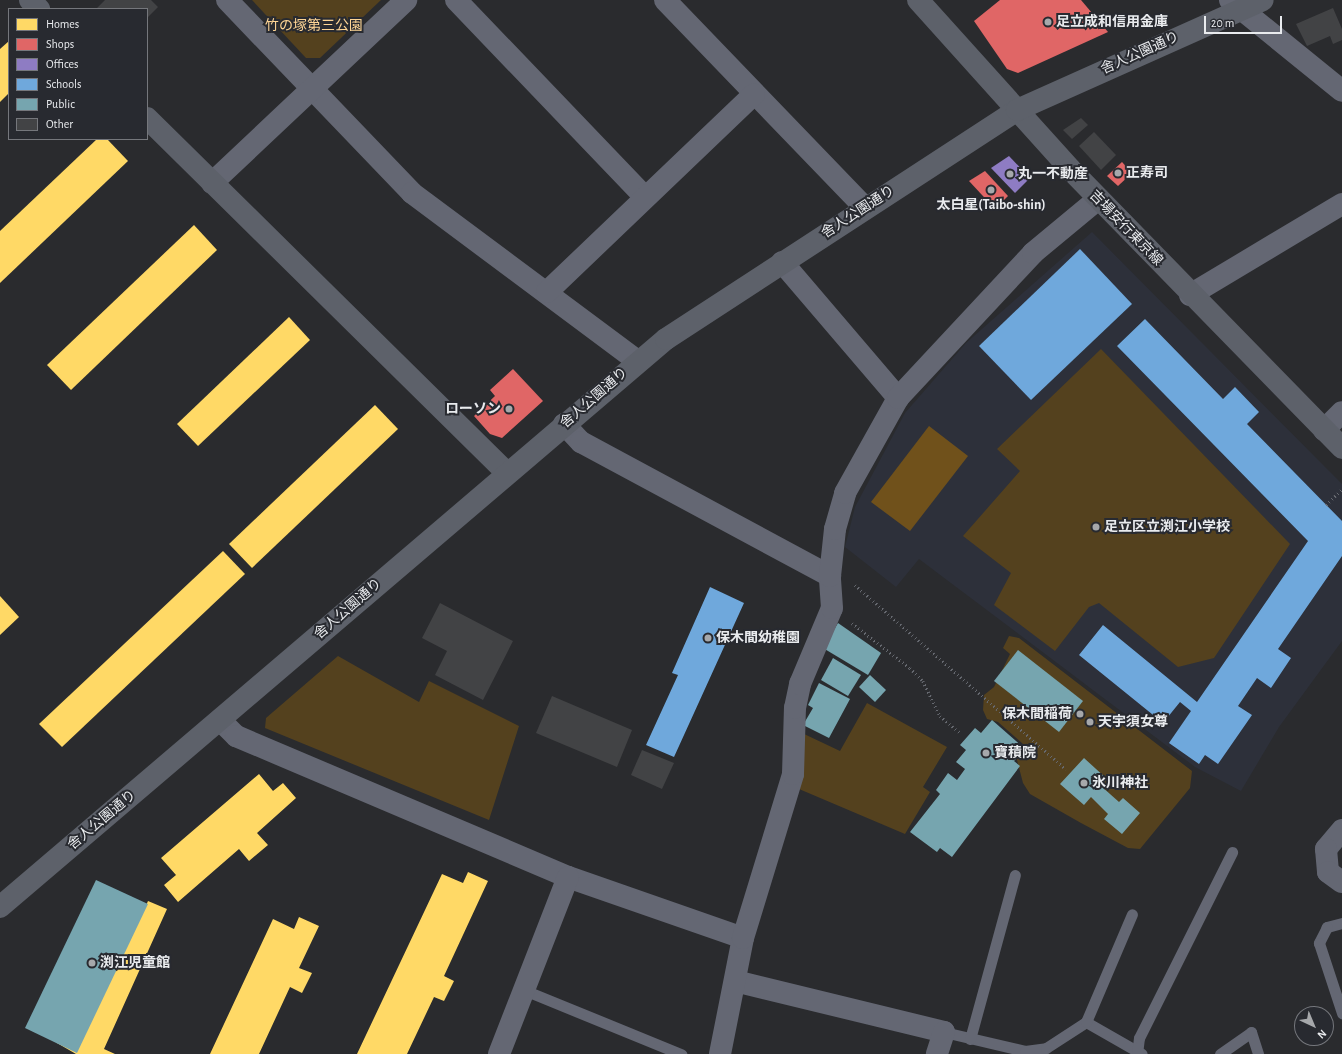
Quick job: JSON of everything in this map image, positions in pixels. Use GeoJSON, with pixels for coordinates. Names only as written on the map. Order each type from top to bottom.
{"type":"FeatureCollection","features":[{"type":"Feature","properties":{"kind":"street"},"geometry":{"type":"LineString","coordinates":[[30,0],[38,8]]}},
{"type":"Feature","properties":{"kind":"street"},"geometry":{"type":"LineString","coordinates":[[227,0],[412,193],[547,292],[637,361]]}},
{"type":"Feature","properties":{"kind":"street"},"geometry":{"type":"LineString","coordinates":[[212,183],[406,0]]}},
{"type":"Feature","properties":{"kind":"street"},"geometry":{"type":"LineString","coordinates":[[456,0],[644,197]]}},
{"type":"Feature","properties":{"kind":"street"},"geometry":{"type":"LineString","coordinates":[[665,0],[865,208]]}},
{"type":"Feature","properties":{"kind":"street","name":"吉場安行東京線"},"geometry":{"type":"LineString","coordinates":[[918,0],[1098,199],[1190,295],[1342,448]]}},
{"type":"Feature","properties":{"kind":"street","name":"舎人公園通り"},"geometry":{"type":"LineString","coordinates":[[0,907],[637,361],[782,262],[1017,110],[1234,5],[1263,0]]}},
{"type":"Feature","properties":{"kind":"street"},"geometry":{"type":"LineString","coordinates":[[1234,5],[1342,91]]}},
{"type":"Feature","properties":{"kind":"street"},"geometry":{"type":"LineString","coordinates":[[547,292],[644,197],[754,94]]}},
{"type":"Feature","properties":{"kind":"street"},"geometry":{"type":"LineString","coordinates":[[148,119],[506,472]]}},
{"type":"Feature","properties":{"kind":"street"},"geometry":{"type":"LineString","coordinates":[[720,1054],[743,938],[793,774],[795,708],[800,684],[832,608],[830,570],[835,529],[845,494],[898,398],[1033,253],[1098,199]]}},
{"type":"Feature","properties":{"kind":"street"},"geometry":{"type":"LineString","coordinates":[[1190,295],[1342,204]]}},
{"type":"Feature","properties":{"kind":"street"},"geometry":{"type":"LineString","coordinates":[[782,262],[898,398]]}},
{"type":"Feature","properties":{"kind":"street"},"geometry":{"type":"LineString","coordinates":[[1324,430],[1342,412]]}},
{"type":"Feature","properties":{"kind":"street"},"geometry":{"type":"LineString","coordinates":[[564,424],[581,442],[830,570]]}},
{"type":"Feature","properties":{"kind":"street"},"geometry":{"type":"LineString","coordinates":[[220,720],[236,736],[568,878],[743,938]]}},
{"type":"Feature","properties":{"kind":"street"},"geometry":{"type":"LineString","coordinates":[[1342,830],[1326,850],[1328,872],[1342,882]]}},
{"type":"Feature","properties":{"kind":"street"},"geometry":{"type":"LineString","coordinates":[[499,1054],[568,878]]}},
{"type":"Feature","properties":{"kind":"street"},"geometry":{"type":"LineString","coordinates":[[735,981],[944,1032],[937,1054]]}},
{"type":"Feature","properties":{"kind":"lane"},"geometry":{"type":"LineString","coordinates":[[1139,1053],[1139,1038],[1232,852]]}},
{"type":"Feature","properties":{"kind":"lane"},"geometry":{"type":"LineString","coordinates":[[970,1040],[1016,875]]}},
{"type":"Feature","properties":{"kind":"lane"},"geometry":{"type":"LineString","coordinates":[[944,1032],[970,1040],[1025,1051],[1046,1048],[1086,1022],[1132,914]]}},
{"type":"Feature","properties":{"kind":"lane"},"geometry":{"type":"LineString","coordinates":[[1342,923],[1327,927],[1319,943],[1342,1013]]}},
{"type":"Feature","properties":{"kind":"lane"},"geometry":{"type":"LineString","coordinates":[[524,990],[681,1054]]}},
{"type":"Feature","properties":{"kind":"lane"},"geometry":{"type":"LineString","coordinates":[[1086,1022],[1139,1053]]}},
{"type":"Feature","properties":{"kind":"lane"},"geometry":{"type":"LineString","coordinates":[[1220,1054],[1251,1032],[1258,1054]]}},
{"type":"Feature","properties":{"kind":"path"},"geometry":{"type":"LineString","coordinates":[[1326,504],[1342,489]]}},
{"type":"Feature","properties":{"kind":"path"},"geometry":{"type":"LineString","coordinates":[[830,570],[1066,769]]}},
{"type":"Feature","properties":{"kind":"path"},"geometry":{"type":"LineString","coordinates":[[832,608],[910,668],[923,681],[940,716],[960,733]]}},
{"type":"Feature","properties":{"kind":"shaded area","name":"足立区立渕江小学校"},"geometry":{"type":"Polygon","coordinates":[[[1092,232],[1342,484],[1342,641],[1279,727],[1241,791],[1195,767],[919,559],[896,587],[845,547],[855,507],[905,413],[966,343],[1092,232]]]}},
{"type":"Feature","properties":{"kind":"shaded area"},"geometry":{"type":"Polygon","coordinates":[[[929,426],[968,456],[910,531],[871,502],[929,426]]]}},
{"type":"Feature","properties":{"kind":"green space","name":"竹の塚第三公園"},"geometry":{"type":"Polygon","coordinates":[[[252,0],[381,0],[320,58],[306,58],[252,0]]]}},
{"type":"Feature","properties":{"kind":"green space"},"geometry":{"type":"Polygon","coordinates":[[[1101,349],[1290,544],[1214,658],[1178,667],[1099,603],[1089,607],[1055,651],[994,605],[1011,573],[963,536],[1020,471],[997,449],[1101,349]]]}},
{"type":"Feature","properties":{"kind":"green space"},"geometry":{"type":"Polygon","coordinates":[[[1009,636],[1019,638],[1192,771],[1190,788],[1140,849],[1128,848],[1081,823],[1030,794],[1023,783],[1017,760],[1023,744],[998,722],[987,719],[983,710],[984,695],[994,687],[1010,654],[1003,648],[1009,636]]]}},
{"type":"Feature","properties":{"kind":"green space"},"geometry":{"type":"Polygon","coordinates":[[[338,656],[419,702],[429,681],[519,726],[489,820],[265,728],[266,718],[338,656]]]}},
{"type":"Feature","properties":{"kind":"green space"},"geometry":{"type":"Polygon","coordinates":[[[867,703],[947,747],[923,787],[930,792],[905,834],[799,789],[802,733],[840,751],[867,703]]]}},
{"type":"Feature","properties":{"kind":"building: Homes"},"geometry":{"type":"Polygon","coordinates":[[[8,42],[8,94],[0,102],[0,49],[8,42]]]}},
{"type":"Feature","properties":{"kind":"building: Homes"},"geometry":{"type":"Polygon","coordinates":[[[96,140],[108,140],[128,161],[0,283],[0,231],[96,140]]]}},
{"type":"Feature","properties":{"kind":"building: Homes"},"geometry":{"type":"Polygon","coordinates":[[[194,225],[217,250],[71,390],[47,365],[194,225]]]}},
{"type":"Feature","properties":{"kind":"building: Homes"},"geometry":{"type":"Polygon","coordinates":[[[289,317],[310,340],[198,446],[177,424],[289,317]]]}},
{"type":"Feature","properties":{"kind":"building: Homes"},"geometry":{"type":"Polygon","coordinates":[[[375,405],[398,429],[252,568],[229,544],[375,405]]]}},
{"type":"Feature","properties":{"kind":"building: Homes"},"geometry":{"type":"Polygon","coordinates":[[[223,551],[245,574],[62,747],[39,724],[223,551]]]}},
{"type":"Feature","properties":{"kind":"building: Homes"},"geometry":{"type":"Polygon","coordinates":[[[0,596],[19,617],[0,635],[0,596]]]}},
{"type":"Feature","properties":{"kind":"building: Homes"},"geometry":{"type":"Polygon","coordinates":[[[259,774],[273,791],[283,783],[296,798],[257,833],[268,845],[249,861],[239,849],[178,902],[164,885],[176,875],[161,858],[259,774]]]}},
{"type":"Feature","properties":{"kind":"building: Homes"},"geometry":{"type":"Polygon","coordinates":[[[468,872],[488,881],[444,976],[454,981],[444,1001],[434,997],[407,1054],[357,1054],[442,874],[463,883],[468,872]]]}},
{"type":"Feature","properties":{"kind":"building: Homes"},"geometry":{"type":"Polygon","coordinates":[[[148,901],[167,909],[104,1049],[115,1054],[76,1054],[57,1043],[120,903],[143,912],[148,901]]]}},
{"type":"Feature","properties":{"kind":"building: Homes"},"geometry":{"type":"Polygon","coordinates":[[[299,917],[319,926],[299,968],[312,973],[302,993],[290,987],[259,1054],[210,1054],[273,919],[294,929],[299,917]]]}},
{"type":"Feature","properties":{"kind":"building: Shops"},"geometry":{"type":"Polygon","coordinates":[[[1000,0],[1081,0],[1108,32],[1018,73],[1007,69],[974,21],[1000,0]]]}},
{"type":"Feature","properties":{"kind":"building: Shops"},"geometry":{"type":"Polygon","coordinates":[[[1122,162],[1132,173],[1118,186],[1107,176],[1122,162]]]}},
{"type":"Feature","properties":{"kind":"building: Shops"},"geometry":{"type":"Polygon","coordinates":[[[985,171],[1008,196],[995,209],[969,181],[985,171]]]}},
{"type":"Feature","properties":{"kind":"building: Shops"},"geometry":{"type":"Polygon","coordinates":[[[513,369],[543,401],[502,438],[490,434],[474,416],[495,396],[490,390],[513,369]]]}},
{"type":"Feature","properties":{"kind":"building: Offices"},"geometry":{"type":"Polygon","coordinates":[[[1009,156],[1030,178],[1015,193],[991,168],[1009,156]]]}},
{"type":"Feature","properties":{"kind":"building: Schools"},"geometry":{"type":"Polygon","coordinates":[[[1080,249],[1132,304],[1031,400],[979,346],[1080,249]]]}},
{"type":"Feature","properties":{"kind":"building: Schools"},"geometry":{"type":"Polygon","coordinates":[[[1145,319],[1223,399],[1235,387],[1259,412],[1247,424],[1342,521],[1342,556],[1278,649],[1291,658],[1271,688],[1257,678],[1238,706],[1252,715],[1218,764],[1205,755],[1199,764],[1169,743],[1191,711],[1180,702],[1163,723],[1079,655],[1103,625],[1197,702],[1308,541],[1117,346],[1145,319]]]}},
{"type":"Feature","properties":{"kind":"building: Schools"},"geometry":{"type":"Polygon","coordinates":[[[710,587],[744,603],[674,757],[646,745],[678,675],[672,673],[710,587]]]}},
{"type":"Feature","properties":{"kind":"building: Public"},"geometry":{"type":"Polygon","coordinates":[[[838,623],[881,653],[868,675],[823,648],[838,623]]]}},
{"type":"Feature","properties":{"kind":"building: Public"},"geometry":{"type":"Polygon","coordinates":[[[1018,650],[1083,701],[1059,732],[994,681],[1018,650]]]}},
{"type":"Feature","properties":{"kind":"building: Public"},"geometry":{"type":"Polygon","coordinates":[[[833,658],[861,675],[848,696],[821,680],[833,658]]]}},
{"type":"Feature","properties":{"kind":"building: Public"},"geometry":{"type":"Polygon","coordinates":[[[870,675],[886,690],[875,702],[859,687],[870,675]]]}},
{"type":"Feature","properties":{"kind":"building: Public"},"geometry":{"type":"Polygon","coordinates":[[[819,683],[850,699],[829,738],[803,725],[813,708],[808,705],[819,683]]]}},
{"type":"Feature","properties":{"kind":"building: Public"},"geometry":{"type":"Polygon","coordinates":[[[992,720],[1025,749],[1014,761],[1020,766],[952,857],[940,848],[937,852],[910,832],[940,794],[936,790],[948,773],[957,780],[965,769],[956,762],[966,750],[960,745],[975,728],[981,733],[992,720]]]}},
{"type":"Feature","properties":{"kind":"building: Public"},"geometry":{"type":"Polygon","coordinates":[[[1084,758],[1107,779],[1101,786],[1119,802],[1123,798],[1140,813],[1122,834],[1104,819],[1108,814],[1091,797],[1084,805],[1060,784],[1084,758]]]}},
{"type":"Feature","properties":{"kind":"building: Public"},"geometry":{"type":"Polygon","coordinates":[[[96,880],[148,904],[77,1053],[25,1028],[96,880]]]}},
{"type":"Feature","properties":{"kind":"building: Other"},"geometry":{"type":"Polygon","coordinates":[[[105,0],[151,0],[158,7],[148,17],[148,8],[97,8],[105,0]]]}},
{"type":"Feature","properties":{"kind":"building: Other"},"geometry":{"type":"Polygon","coordinates":[[[1333,8],[1342,29],[1342,40],[1333,44],[1330,36],[1307,46],[1296,24],[1333,8]]]}},
{"type":"Feature","properties":{"kind":"building: Other"},"geometry":{"type":"Polygon","coordinates":[[[1081,118],[1088,125],[1072,139],[1063,130],[1081,118]]]}},
{"type":"Feature","properties":{"kind":"building: Other"},"geometry":{"type":"Polygon","coordinates":[[[1094,132],[1116,155],[1101,170],[1079,146],[1094,132]]]}},
{"type":"Feature","properties":{"kind":"building: Other"},"geometry":{"type":"Polygon","coordinates":[[[440,603],[513,641],[483,700],[435,675],[447,651],[422,638],[440,603]]]}},
{"type":"Feature","properties":{"kind":"building: Other"},"geometry":{"type":"Polygon","coordinates":[[[552,696],[632,730],[617,767],[536,733],[552,696]]]}},
{"type":"Feature","properties":{"kind":"building: Other"},"geometry":{"type":"Polygon","coordinates":[[[642,750],[674,763],[662,789],[631,775],[642,750]]]}},
{"type":"Feature","properties":{"kind":"place","name":"足立成和信用金庫"},"geometry":{"type":"Point","coordinates":[1048,22]}},
{"type":"Feature","properties":{"kind":"place","name":"正寿司"},"geometry":{"type":"Point","coordinates":[1118,173]}},
{"type":"Feature","properties":{"kind":"place","name":"丸一不動産"},"geometry":{"type":"Point","coordinates":[1010,174]}},
{"type":"Feature","properties":{"kind":"place","name":"太白星(Taibo-shin)"},"geometry":{"type":"Point","coordinates":[991,190]}},
{"type":"Feature","properties":{"kind":"place","name":"ローソン"},"geometry":{"type":"Point","coordinates":[509,409]}},
{"type":"Feature","properties":{"kind":"place","name":"足立区立渕江小学校"},"geometry":{"type":"Point","coordinates":[1096,527]}},
{"type":"Feature","properties":{"kind":"place","name":"保木間幼稚園"},"geometry":{"type":"Point","coordinates":[708,638]}},
{"type":"Feature","properties":{"kind":"place","name":"保木間稲荷"},"geometry":{"type":"Point","coordinates":[1080,714]}},
{"type":"Feature","properties":{"kind":"place","name":"天宇須女尊"},"geometry":{"type":"Point","coordinates":[1090,722]}},
{"type":"Feature","properties":{"kind":"place","name":"寶積院"},"geometry":{"type":"Point","coordinates":[986,753]}},
{"type":"Feature","properties":{"kind":"place","name":"氷川神社"},"geometry":{"type":"Point","coordinates":[1084,783]}},
{"type":"Feature","properties":{"kind":"place","name":"渕江児童館"},"geometry":{"type":"Point","coordinates":[92,963]}}]}
